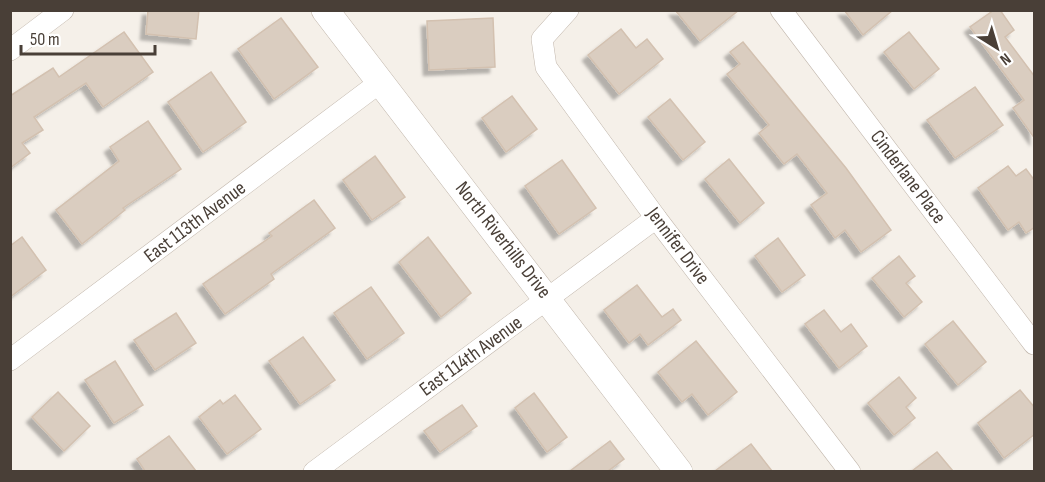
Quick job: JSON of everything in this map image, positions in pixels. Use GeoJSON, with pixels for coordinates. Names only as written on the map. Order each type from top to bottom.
{"type":"FeatureCollection","features":[{"type":"Feature","properties":{"kind":"street"},"geometry":{"type":"LineString","coordinates":[[10,50],[63,10]]}},
{"type":"Feature","properties":{"kind":"street","name":"North Riverhills Drive"},"geometry":{"type":"LineString","coordinates":[[325,10],[679,471]]}},
{"type":"Feature","properties":{"kind":"street","name":"Cinderlane Place"},"geometry":{"type":"LineString","coordinates":[[781,10],[1035,344]]}},
{"type":"Feature","properties":{"kind":"street","name":"Jennifer Drive"},"geometry":{"type":"LineString","coordinates":[[565,13],[542,39],[546,67],[656,218],[850,471]]}},
{"type":"Feature","properties":{"kind":"street","name":"East 113th Avenue"},"geometry":{"type":"LineString","coordinates":[[10,360],[379,83]]}},
{"type":"Feature","properties":{"kind":"street","name":"East 114th Avenue"},"geometry":{"type":"LineString","coordinates":[[314,471],[656,218]]}},
{"type":"Feature","properties":{"kind":"building"},"geometry":{"type":"Polygon","coordinates":[[[148,10],[199,10],[196,39],[146,34],[148,10]]]}},
{"type":"Feature","properties":{"kind":"building"},"geometry":{"type":"Polygon","coordinates":[[[675,10],[739,10],[700,41],[675,10]]]}},
{"type":"Feature","properties":{"kind":"building"},"geometry":{"type":"Polygon","coordinates":[[[844,10],[893,10],[863,35],[844,10]]]}},
{"type":"Feature","properties":{"kind":"building"},"geometry":{"type":"Polygon","coordinates":[[[994,10],[1000,10],[1014,30],[1005,37],[1035,77],[1035,139],[1013,108],[1024,100],[970,27],[994,10]]]}},
{"type":"Feature","properties":{"kind":"building"},"geometry":{"type":"Polygon","coordinates":[[[281,18],[318,67],[274,99],[238,49],[281,18]]]}},
{"type":"Feature","properties":{"kind":"building"},"geometry":{"type":"Polygon","coordinates":[[[493,18],[495,67],[429,70],[427,21],[493,18]]]}},
{"type":"Feature","properties":{"kind":"building"},"geometry":{"type":"Polygon","coordinates":[[[621,29],[636,48],[647,39],[663,59],[619,94],[588,55],[621,29]]]}},
{"type":"Feature","properties":{"kind":"building"},"geometry":{"type":"Polygon","coordinates":[[[124,32],[153,72],[103,107],[86,83],[34,117],[43,130],[22,143],[30,153],[10,168],[10,96],[53,68],[59,77],[124,32]]]}},
{"type":"Feature","properties":{"kind":"building"},"geometry":{"type":"Polygon","coordinates":[[[909,32],[939,69],[914,89],[884,52],[909,32]]]}},
{"type":"Feature","properties":{"kind":"building"},"geometry":{"type":"Polygon","coordinates":[[[743,42],[846,168],[891,230],[861,252],[845,230],[835,238],[811,205],[827,193],[797,154],[784,164],[759,133],[769,125],[727,74],[740,64],[730,52],[743,42]]]}},
{"type":"Feature","properties":{"kind":"building"},"geometry":{"type":"Polygon","coordinates":[[[211,72],[246,122],[203,152],[168,102],[211,72]]]}},
{"type":"Feature","properties":{"kind":"building"},"geometry":{"type":"Polygon","coordinates":[[[975,87],[1003,125],[955,158],[927,120],[975,87]]]}},
{"type":"Feature","properties":{"kind":"building"},"geometry":{"type":"Polygon","coordinates":[[[512,96],[537,129],[506,152],[482,118],[512,96]]]}},
{"type":"Feature","properties":{"kind":"building"},"geometry":{"type":"Polygon","coordinates":[[[670,99],[705,142],[683,160],[648,117],[670,99]]]}},
{"type":"Feature","properties":{"kind":"building"},"geometry":{"type":"Polygon","coordinates":[[[148,121],[181,169],[123,208],[125,210],[82,244],[56,210],[119,161],[110,147],[148,121]]]}},
{"type":"Feature","properties":{"kind":"building"},"geometry":{"type":"Polygon","coordinates":[[[375,156],[405,197],[372,220],[343,180],[375,156]]]}},
{"type":"Feature","properties":{"kind":"building"},"geometry":{"type":"Polygon","coordinates":[[[729,159],[764,203],[740,223],[705,179],[729,159]]]}},
{"type":"Feature","properties":{"kind":"building"},"geometry":{"type":"Polygon","coordinates":[[[562,160],[596,208],[559,234],[525,186],[562,160]]]}},
{"type":"Feature","properties":{"kind":"building"},"geometry":{"type":"Polygon","coordinates":[[[1008,166],[1016,176],[1026,169],[1035,181],[1035,227],[1026,233],[1019,222],[1008,230],[978,188],[1008,166]]]}},
{"type":"Feature","properties":{"kind":"building"},"geometry":{"type":"Polygon","coordinates":[[[314,200],[335,228],[271,274],[274,279],[225,314],[203,284],[272,236],[269,233],[314,200]]]}},
{"type":"Feature","properties":{"kind":"building"},"geometry":{"type":"Polygon","coordinates":[[[22,237],[46,270],[10,297],[10,246],[22,237]]]}},
{"type":"Feature","properties":{"kind":"building"},"geometry":{"type":"Polygon","coordinates":[[[428,237],[471,293],[441,317],[399,262],[428,237]]]}},
{"type":"Feature","properties":{"kind":"building"},"geometry":{"type":"Polygon","coordinates":[[[778,238],[805,275],[782,292],[755,256],[778,238]]]}},
{"type":"Feature","properties":{"kind":"building"},"geometry":{"type":"Polygon","coordinates":[[[899,256],[915,276],[906,283],[922,302],[904,317],[872,278],[899,256]]]}},
{"type":"Feature","properties":{"kind":"building"},"geometry":{"type":"Polygon","coordinates":[[[637,285],[662,317],[673,309],[681,320],[648,345],[640,334],[629,343],[604,310],[637,285]]]}},
{"type":"Feature","properties":{"kind":"building"},"geometry":{"type":"Polygon","coordinates":[[[371,287],[404,333],[367,359],[334,313],[371,287]]]}},
{"type":"Feature","properties":{"kind":"building"},"geometry":{"type":"Polygon","coordinates":[[[824,310],[841,332],[851,324],[867,346],[839,368],[805,324],[824,310]]]}},
{"type":"Feature","properties":{"kind":"building"},"geometry":{"type":"Polygon","coordinates":[[[176,313],[196,343],[155,370],[134,340],[176,313]]]}},
{"type":"Feature","properties":{"kind":"building"},"geometry":{"type":"Polygon","coordinates":[[[953,321],[986,362],[958,385],[925,344],[953,321]]]}},
{"type":"Feature","properties":{"kind":"building"},"geometry":{"type":"Polygon","coordinates":[[[303,337],[335,380],[300,404],[269,361],[303,337]]]}},
{"type":"Feature","properties":{"kind":"building"},"geometry":{"type":"Polygon","coordinates":[[[696,341],[737,392],[708,415],[692,394],[682,402],[658,372],[696,341]]]}},
{"type":"Feature","properties":{"kind":"building"},"geometry":{"type":"Polygon","coordinates":[[[115,361],[143,405],[114,423],[85,380],[115,361]]]}},
{"type":"Feature","properties":{"kind":"building"},"geometry":{"type":"Polygon","coordinates":[[[899,377],[916,398],[906,407],[915,418],[894,435],[868,403],[899,377]]]}},
{"type":"Feature","properties":{"kind":"building"},"geometry":{"type":"Polygon","coordinates":[[[1020,390],[1035,408],[1035,434],[1004,458],[978,423],[1020,390]]]}},
{"type":"Feature","properties":{"kind":"building"},"geometry":{"type":"Polygon","coordinates":[[[58,392],[90,426],[64,451],[32,417],[58,392]]]}},
{"type":"Feature","properties":{"kind":"building"},"geometry":{"type":"Polygon","coordinates":[[[534,393],[567,437],[547,452],[515,408],[534,393]]]}},
{"type":"Feature","properties":{"kind":"building"},"geometry":{"type":"Polygon","coordinates":[[[235,395],[261,429],[227,454],[199,417],[220,400],[223,404],[235,395]]]}},
{"type":"Feature","properties":{"kind":"building"},"geometry":{"type":"Polygon","coordinates":[[[462,405],[477,426],[440,452],[424,431],[462,405]]]}},
{"type":"Feature","properties":{"kind":"building"},"geometry":{"type":"Polygon","coordinates":[[[169,436],[196,471],[145,471],[137,459],[169,436]]]}},
{"type":"Feature","properties":{"kind":"building"},"geometry":{"type":"Polygon","coordinates":[[[610,441],[624,459],[608,471],[570,471],[610,441]]]}},
{"type":"Feature","properties":{"kind":"building"},"geometry":{"type":"Polygon","coordinates":[[[751,444],[772,471],[715,471],[751,444]]]}},
{"type":"Feature","properties":{"kind":"building"},"geometry":{"type":"Polygon","coordinates":[[[937,452],[953,471],[912,471],[937,452]]]}}]}
